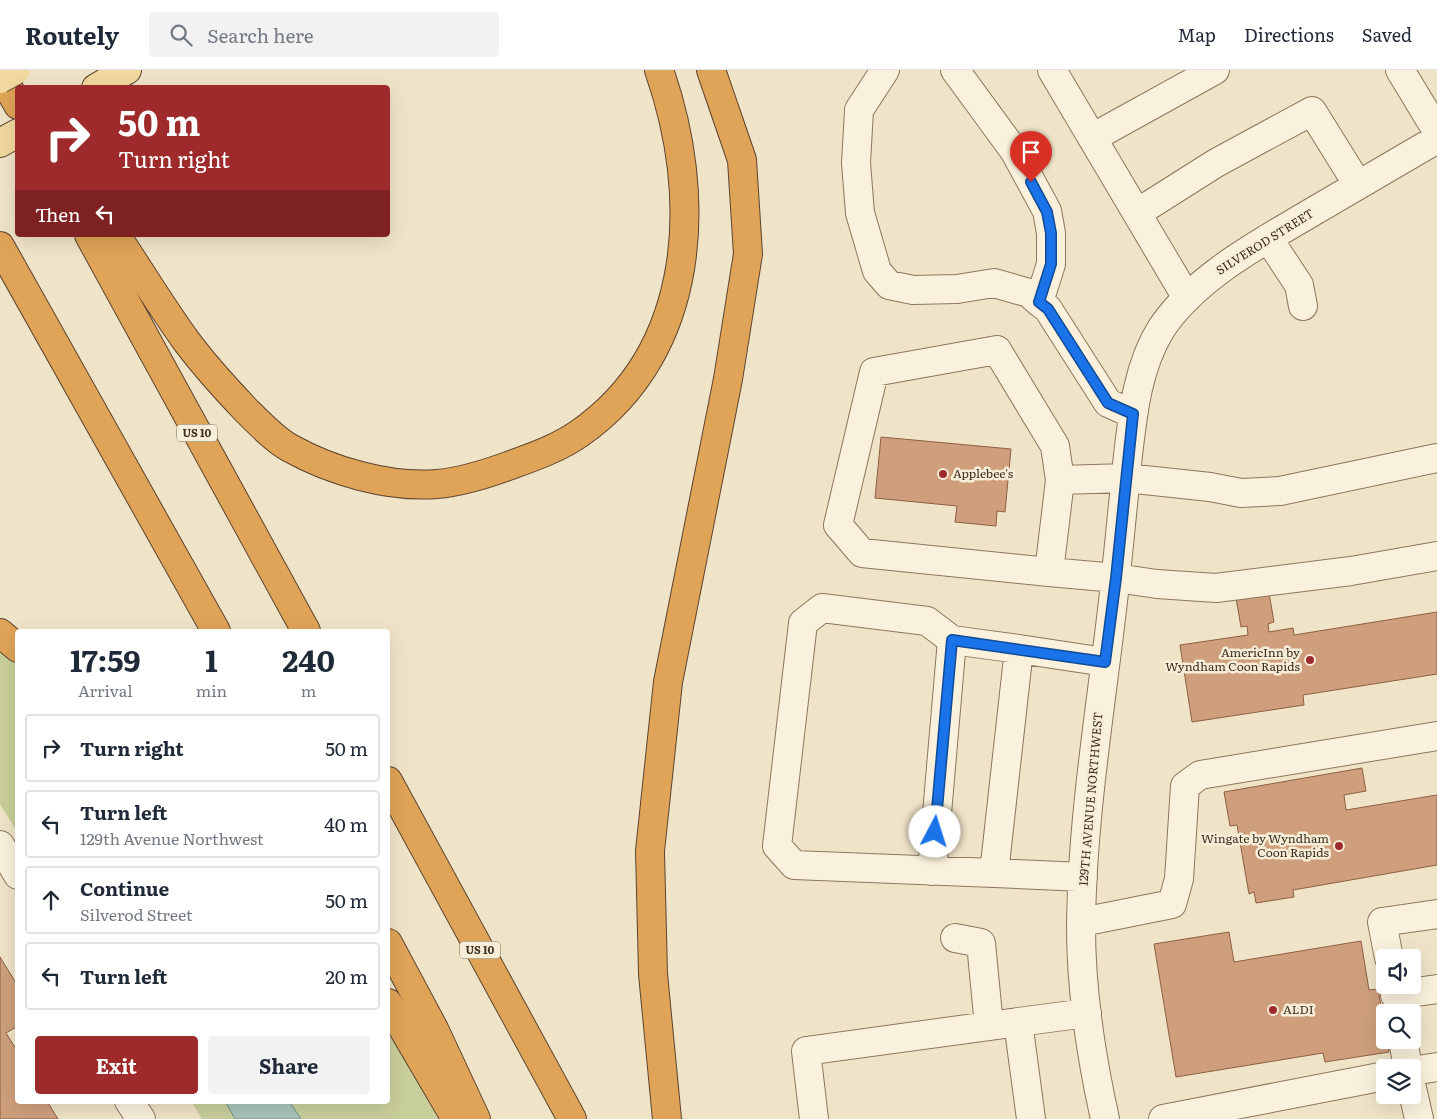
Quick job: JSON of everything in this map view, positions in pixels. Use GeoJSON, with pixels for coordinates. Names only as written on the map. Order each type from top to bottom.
{"type":"FeatureCollection","features":[{"type":"Feature","properties":{"kind":"highway"},"geometry":{"type":"LineString","coordinates":[[6,70],[16,85]]}},
{"type":"Feature","properties":{"kind":"highway"},"geometry":{"type":"LineString","coordinates":[[117,237],[187,341],[216,378],[287,447],[324,465],[397,483],[437,484],[489,473],[540,455],[579,434],[604,414],[625,393],[645,367],[666,325],[678,283],[683,226],[683,169],[673,122],[658,70]]}},
{"type":"Feature","properties":{"kind":"highway"},"geometry":{"type":"LineString","coordinates":[[667,1119],[652,974],[650,851],[668,682],[728,378],[748,254],[742,160],[712,70]]}},
{"type":"Feature","properties":{"kind":"highway"},"geometry":{"type":"LineString","coordinates":[[0,73],[15,100]]}},
{"type":"Feature","properties":{"kind":"highway","name":"US 10"},"geometry":{"type":"LineString","coordinates":[[90,237],[305,629]]}},
{"type":"Feature","properties":{"kind":"highway"},"geometry":{"type":"LineString","coordinates":[[2,249],[215,629]]}},
{"type":"Feature","properties":{"kind":"highway"},"geometry":{"type":"LineString","coordinates":[[0,633],[15,646]]}},
{"type":"Feature","properties":{"kind":"highway","name":"US 10"},"geometry":{"type":"LineString","coordinates":[[390,785],[572,1119]]}},
{"type":"Feature","properties":{"kind":"highway"},"geometry":{"type":"LineString","coordinates":[[390,946],[434,1029],[476,1119]]}},
{"type":"Feature","properties":{"kind":"highway"},"geometry":{"type":"LineString","coordinates":[[390,1006],[456,1119]]}},
{"type":"Feature","properties":{"kind":"main road"},"geometry":{"type":"LineString","coordinates":[[0,79],[16,70]]}},
{"type":"Feature","properties":{"kind":"main road"},"geometry":{"type":"LineString","coordinates":[[0,143],[15,135]]}},
{"type":"Feature","properties":{"kind":"street"},"geometry":{"type":"LineString","coordinates":[[885,70],[859,110],[856,163],[860,213],[877,271],[889,285],[913,290],[956,289],[994,283],[1029,293],[1048,309],[1108,403],[1133,414]]}},
{"type":"Feature","properties":{"kind":"street"},"geometry":{"type":"LineString","coordinates":[[955,70],[1015,152],[1047,212],[1051,233],[1051,264],[1039,302]]}},
{"type":"Feature","properties":{"kind":"street"},"geometry":{"type":"LineString","coordinates":[[1052,70],[1187,298]]}},
{"type":"Feature","properties":{"kind":"street"},"geometry":{"type":"LineString","coordinates":[[1400,70],[1437,131]]}},
{"type":"Feature","properties":{"kind":"street"},"geometry":{"type":"LineString","coordinates":[[1092,138],[1199,74]]}},
{"type":"Feature","properties":{"kind":"street"},"geometry":{"type":"LineString","coordinates":[[1137,213],[1216,164],[1312,111],[1358,185]]}},
{"type":"Feature","properties":{"kind":"street","name":"SILVEROD STREET"},"geometry":{"type":"LineString","coordinates":[[1126,478],[1133,414],[1142,375],[1151,349],[1162,327],[1187,298],[1229,264],[1268,238],[1437,139]]}},
{"type":"Feature","properties":{"kind":"street"},"geometry":{"type":"LineString","coordinates":[[1268,238],[1299,285],[1302,306]]}},
{"type":"Feature","properties":{"kind":"street"},"geometry":{"type":"LineString","coordinates":[[1050,572],[1060,480],[1055,446],[997,350],[874,372],[838,525],[862,553],[1050,572],[1116,578],[1157,584],[1216,588],[1351,571],[1437,556]]}},
{"type":"Feature","properties":{"kind":"street"},"geometry":{"type":"LineString","coordinates":[[1060,480],[1126,478],[1210,487],[1241,493],[1280,491],[1437,458]]}},
{"type":"Feature","properties":{"kind":"street","name":"129TH AVENUE NORTHWEST"},"geometry":{"type":"LineString","coordinates":[[1105,1119],[1096,1075],[1087,1013],[1082,922],[1082,877],[1126,478]]}},
{"type":"Feature","properties":{"kind":"street"},"geometry":{"type":"LineString","coordinates":[[1082,877],[794,866],[777,846],[803,623],[822,608],[927,621],[952,640],[1105,662]]}},
{"type":"Feature","properties":{"kind":"street"},"geometry":{"type":"LineString","coordinates":[[932,870],[952,640]]}},
{"type":"Feature","properties":{"kind":"street"},"geometry":{"type":"LineString","coordinates":[[994,873],[1019,649]]}},
{"type":"Feature","properties":{"kind":"street"},"geometry":{"type":"LineString","coordinates":[[1082,922],[1172,904],[1179,879],[1185,786],[1200,775],[1437,736]]}},
{"type":"Feature","properties":{"kind":"street"},"geometry":{"type":"LineString","coordinates":[[0,846],[15,870]]}},
{"type":"Feature","properties":{"kind":"street"},"geometry":{"type":"LineString","coordinates":[[1387,949],[1382,922],[1437,914]]}},
{"type":"Feature","properties":{"kind":"street"},"geometry":{"type":"LineString","coordinates":[[955,938],[981,944],[990,1026]]}},
{"type":"Feature","properties":{"kind":"street"},"geometry":{"type":"LineString","coordinates":[[1396,997],[1437,989]]}},
{"type":"Feature","properties":{"kind":"street"},"geometry":{"type":"LineString","coordinates":[[814,1119],[806,1051],[1087,1013]]}},
{"type":"Feature","properties":{"kind":"street"},"geometry":{"type":"LineString","coordinates":[[1018,1022],[1031,1119]]}},
{"type":"Feature","properties":{"kind":"street"},"geometry":{"type":"LineString","coordinates":[[1421,1070],[1437,1067]]}},
{"type":"Feature","properties":{"kind":"street"},"geometry":{"type":"LineString","coordinates":[[1163,1119],[1376,1078]]}},
{"type":"Feature","properties":{"kind":"street"},"geometry":{"type":"LineString","coordinates":[[131,1104],[141,1119]]}},
{"type":"Feature","properties":{"kind":"street"},"geometry":{"type":"LineString","coordinates":[[1416,1104],[1419,1119]]}},
{"type":"Feature","properties":{"kind":"green space"},"geometry":{"type":"Polygon","coordinates":[[[0,646],[15,659],[15,829],[0,804],[0,646]]]}},
{"type":"Feature","properties":{"kind":"green space"},"geometry":{"type":"Polygon","coordinates":[[[390,1031],[438,1119],[202,1119],[193,1104],[390,1104],[390,1031]]]}},
{"type":"Feature","properties":{"kind":"water"},"geometry":{"type":"Polygon","coordinates":[[[227,1104],[291,1104],[301,1119],[235,1119],[227,1104]]]}},
{"type":"Feature","properties":{"kind":"building","name":"Applebee's"},"geometry":{"type":"Polygon","coordinates":[[[881,437],[1011,449],[1005,512],[997,511],[996,526],[955,522],[957,506],[875,498],[881,437]]]}},
{"type":"Feature","properties":{"kind":"building","name":"AmericInn by Wyndham Coon Rapids"},"geometry":{"type":"Polygon","coordinates":[[[1268,587],[1274,622],[1268,624],[1269,632],[1293,628],[1294,635],[1437,612],[1437,674],[1303,695],[1304,705],[1192,722],[1180,645],[1248,635],[1247,626],[1241,627],[1235,592],[1268,587]]]}},
{"type":"Feature","properties":{"kind":"building","name":"Wingate by Wyndham Coon Rapids"},"geometry":{"type":"Polygon","coordinates":[[[1362,768],[1366,791],[1344,795],[1346,810],[1437,795],[1437,865],[1293,890],[1294,897],[1256,903],[1254,892],[1249,894],[1237,825],[1230,826],[1224,792],[1362,768]]]}},
{"type":"Feature","properties":{"kind":"building","name":"ALDI"},"geometry":{"type":"Polygon","coordinates":[[[1229,932],[1234,962],[1361,941],[1369,990],[1376,989],[1381,1004],[1376,1004],[1376,1049],[1388,1049],[1389,1052],[1325,1062],[1323,1053],[1176,1077],[1154,944],[1229,932]]]}},
{"type":"Feature","properties":{"kind":"building"},"geometry":{"type":"Polygon","coordinates":[[[0,957],[15,981],[15,1028],[6,1033],[15,1047],[15,1104],[49,1104],[58,1119],[0,1119],[0,957]]]}},
{"type":"Feature","properties":{"kind":"place","name":"Applebee's"},"geometry":{"type":"Point","coordinates":[943,474]}},
{"type":"Feature","properties":{"kind":"place","name":"AmericInn by Wyndham Coon Rapids"},"geometry":{"type":"Point","coordinates":[1310,660]}},
{"type":"Feature","properties":{"kind":"place","name":"Wingate by Wyndham Coon Rapids"},"geometry":{"type":"Point","coordinates":[1339,846]}},
{"type":"Feature","properties":{"kind":"place","name":"ALDI"},"geometry":{"type":"Point","coordinates":[1273,1010]}},
{"type":"Feature","properties":{"kind":"route"},"geometry":{"type":"LineString","coordinates":[[935,832],[952,640],[1105,662],[1116,578],[1133,414],[1108,403],[1048,309],[1039,302],[1051,264],[1051,233],[1047,212],[1031,182]]}}]}
